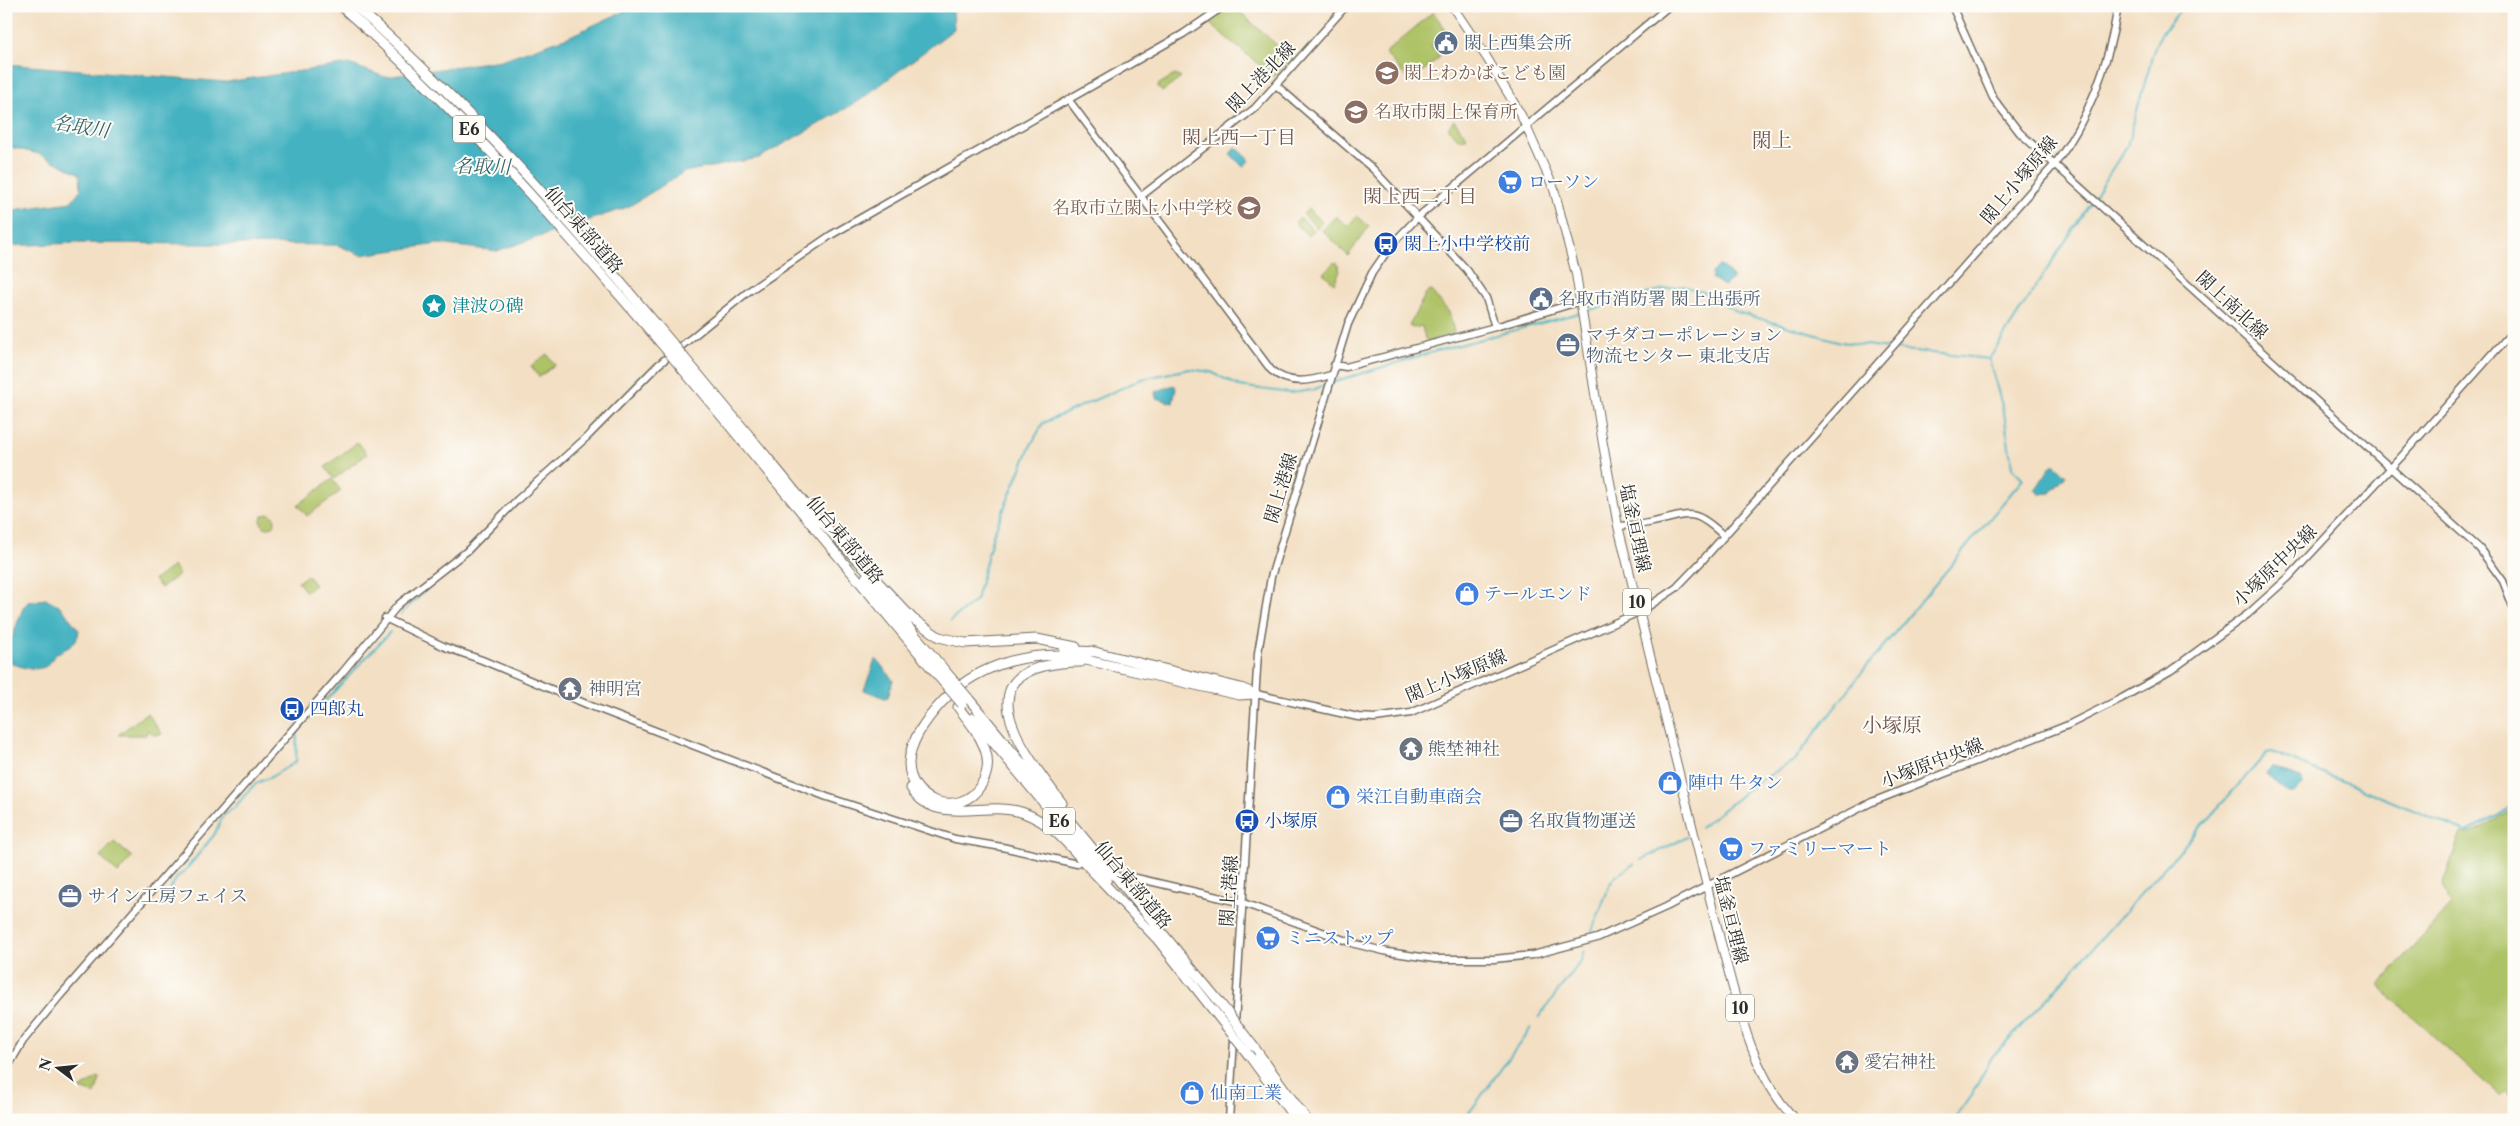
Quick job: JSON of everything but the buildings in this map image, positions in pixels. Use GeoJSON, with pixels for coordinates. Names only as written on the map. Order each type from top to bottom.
{"type":"FeatureCollection","features":[{"type":"Feature","properties":{"kind":"highway","name":"仙台東部道路"},"geometry":{"type":"LineString","coordinates":[[341,6],[407,67],[476,136],[668,345]]}},
{"type":"Feature","properties":{"kind":"highway","name":"仙台東部道路"},"geometry":{"type":"LineString","coordinates":[[355,6],[482,128],[600,257],[668,345],[762,458],[871,597],[1151,917],[1217,999],[1307,1120]]}},
{"type":"Feature","properties":{"kind":"highway","name":"仙台東部道路"},"geometry":{"type":"LineString","coordinates":[[762,458],[813,513],[940,677]]}},
{"type":"Feature","properties":{"kind":"highway"},"geometry":{"type":"LineString","coordinates":[[813,513],[913,620],[939,637],[965,643],[1037,639],[1241,688],[1256,694]]}},
{"type":"Feature","properties":{"kind":"highway"},"geometry":{"type":"LineString","coordinates":[[1096,652],[1027,651],[994,661],[970,672],[942,694],[917,725],[906,749],[904,771],[909,785],[917,797],[936,808],[960,810],[1004,808],[1022,812],[1041,821],[1060,836],[1156,938]]}},
{"type":"Feature","properties":{"kind":"highway"},"geometry":{"type":"LineString","coordinates":[[940,677],[963,703],[982,741],[986,754],[987,768],[983,783],[973,794],[962,802],[943,803],[930,799],[919,790],[912,777],[909,762],[913,746],[921,729],[945,699],[972,678],[1014,660],[1048,655],[1071,656],[1239,695],[1256,694]]}},
{"type":"Feature","properties":{"kind":"highway"},"geometry":{"type":"LineString","coordinates":[[1094,662],[1052,664],[1027,672],[1015,682],[1008,696],[1009,719],[1018,739],[1038,770],[1151,917]]}},
{"type":"Feature","properties":{"kind":"highway","name":"仙台東部道路"},"geometry":{"type":"LineString","coordinates":[[963,703],[1156,938],[1251,1058],[1296,1120]]}},
{"type":"Feature","properties":{"kind":"main road","name":"塩釜亘理線"},"geometry":{"type":"LineString","coordinates":[[1452,6],[1501,79],[1526,125],[1554,189],[1569,244],[1582,308],[1618,526],[1707,886],[1735,993],[1757,1061],[1780,1102],[1796,1120]]}},
{"type":"Feature","properties":{"kind":"street"},"geometry":{"type":"LineString","coordinates":[[6,1070],[23,1041],[59,997],[342,673],[385,618],[399,604],[467,551],[517,500],[588,436],[658,365],[749,291],[831,235],[1183,34],[1224,6]]}},
{"type":"Feature","properties":{"kind":"street","name":"閖上港北線"},"geometry":{"type":"LineString","coordinates":[[1140,197],[1233,127],[1277,86],[1346,6]]}},
{"type":"Feature","properties":{"kind":"street","name":"閖上港線"},"geometry":{"type":"LineString","coordinates":[[1229,1120],[1258,653],[1271,577],[1348,324],[1366,284],[1392,244],[1418,217],[1669,6]]}},
{"type":"Feature","properties":{"kind":"street","name":"閖上南北線"},"geometry":{"type":"LineString","coordinates":[[1952,6],[1993,98],[2005,116],[2098,204],[2478,548],[2503,581],[2514,609]]}},
{"type":"Feature","properties":{"kind":"street","name":"閖上小塚原線"},"geometry":{"type":"LineString","coordinates":[[1256,694],[1358,717],[1375,718],[1411,713],[1630,616],[1676,588],[2055,164],[2078,130],[2091,106],[2109,49],[2118,6]]}},
{"type":"Feature","properties":{"kind":"street"},"geometry":{"type":"LineString","coordinates":[[1277,86],[1373,169],[1473,276],[1486,298],[1495,327]]}},
{"type":"Feature","properties":{"kind":"street"},"geometry":{"type":"LineString","coordinates":[[1068,99],[1271,370],[1286,379],[1300,382],[1330,380]]}},
{"type":"Feature","properties":{"kind":"street"},"geometry":{"type":"LineString","coordinates":[[1334,365],[1346,367],[1495,327],[1582,308]]}},
{"type":"Feature","properties":{"kind":"street","name":"小塚原中央線"},"geometry":{"type":"LineString","coordinates":[[1132,877],[1243,903],[1355,944],[1388,952],[1435,959],[1494,959],[1532,955],[1584,943],[1666,908],[1872,802],[2068,725],[2170,671],[2248,614],[2289,577],[2514,330]]}},
{"type":"Feature","properties":{"kind":"street"},"geometry":{"type":"LineString","coordinates":[[1618,526],[1650,523],[1685,514],[1703,518],[1724,536]]}},
{"type":"Feature","properties":{"kind":"street"},"geometry":{"type":"LineString","coordinates":[[385,618],[445,647],[482,660],[591,706],[827,797],[954,839],[1002,847],[1077,864]]}},
{"type":"Feature","properties":{"kind":"street"},"geometry":{"type":"LineString","coordinates":[[2514,690],[2514,716]]}},
{"type":"Feature","properties":{"kind":"green space"},"geometry":{"type":"Polygon","coordinates":[[[1229,6],[1238,10],[1291,58],[1274,77],[1210,24],[1210,20],[1229,6]]]}},
{"type":"Feature","properties":{"kind":"green space"},"geometry":{"type":"Polygon","coordinates":[[[1433,12],[1448,33],[1431,46],[1440,57],[1410,82],[1385,53],[1433,12]]]}},
{"type":"Feature","properties":{"kind":"green space"},"geometry":{"type":"Polygon","coordinates":[[[1175,75],[1181,78],[1162,92],[1158,87],[1159,84],[1175,75]]]}},
{"type":"Feature","properties":{"kind":"green space"},"geometry":{"type":"Polygon","coordinates":[[[1454,120],[1467,137],[1462,140],[1458,139],[1448,128],[1454,120]]]}},
{"type":"Feature","properties":{"kind":"green space"},"geometry":{"type":"Polygon","coordinates":[[[1309,208],[1322,222],[1317,228],[1303,214],[1309,208]]]}},
{"type":"Feature","properties":{"kind":"green space"},"geometry":{"type":"Polygon","coordinates":[[[1336,216],[1347,226],[1357,216],[1369,226],[1348,256],[1322,230],[1336,216]]]}},
{"type":"Feature","properties":{"kind":"green space"},"geometry":{"type":"Polygon","coordinates":[[[1300,217],[1314,230],[1308,236],[1295,223],[1300,217]]]}},
{"type":"Feature","properties":{"kind":"green space"},"geometry":{"type":"Polygon","coordinates":[[[1333,263],[1337,263],[1340,271],[1334,283],[1323,273],[1333,263]]]}},
{"type":"Feature","properties":{"kind":"green space"},"geometry":{"type":"Polygon","coordinates":[[[1431,291],[1449,312],[1454,332],[1452,335],[1429,341],[1425,339],[1422,326],[1413,328],[1409,326],[1426,293],[1431,291]]]}},
{"type":"Feature","properties":{"kind":"green space"},"geometry":{"type":"Polygon","coordinates":[[[547,354],[555,365],[539,377],[531,366],[547,354]]]}},
{"type":"Feature","properties":{"kind":"green space"},"geometry":{"type":"Polygon","coordinates":[[[358,442],[367,454],[334,479],[325,467],[358,442]]]}},
{"type":"Feature","properties":{"kind":"green space"},"geometry":{"type":"Polygon","coordinates":[[[332,479],[341,491],[307,516],[298,505],[332,479]]]}},
{"type":"Feature","properties":{"kind":"green space"},"geometry":{"type":"Polygon","coordinates":[[[268,514],[273,516],[275,521],[273,526],[268,528],[263,526],[261,521],[263,516],[268,514]]]}},
{"type":"Feature","properties":{"kind":"green space"},"geometry":{"type":"Polygon","coordinates":[[[173,566],[179,574],[161,588],[154,580],[173,566]]]}},
{"type":"Feature","properties":{"kind":"green space"},"geometry":{"type":"Polygon","coordinates":[[[307,575],[315,585],[306,592],[298,582],[307,575]]]}},
{"type":"Feature","properties":{"kind":"green space"},"geometry":{"type":"Polygon","coordinates":[[[147,713],[162,734],[154,735],[148,730],[146,735],[118,735],[147,713]]]}},
{"type":"Feature","properties":{"kind":"green space"},"geometry":{"type":"Polygon","coordinates":[[[2514,806],[2514,1098],[2505,1090],[2500,1096],[2378,986],[2451,905],[2442,886],[2461,833],[2481,828],[2514,806]]]}},
{"type":"Feature","properties":{"kind":"green space"},"geometry":{"type":"Polygon","coordinates":[[[114,842],[132,857],[118,873],[100,857],[114,842]]]}},
{"type":"Feature","properties":{"kind":"green space"},"geometry":{"type":"Polygon","coordinates":[[[98,1077],[100,1078],[95,1094],[80,1089],[98,1077]]]}},
{"type":"Feature","properties":{"kind":"water","name":"名取川"},"geometry":{"type":"Polygon","coordinates":[[[635,6],[959,6],[953,12],[954,29],[859,101],[759,158],[684,172],[628,207],[497,251],[438,244],[361,255],[337,245],[76,243],[6,246],[6,211],[71,202],[81,189],[80,174],[39,154],[6,146],[6,64],[226,82],[349,64],[385,77],[501,60],[568,37],[635,6]]]}},
{"type":"Feature","properties":{"kind":"water"},"geometry":{"type":"Polygon","coordinates":[[[1236,147],[1250,160],[1243,167],[1230,154],[1236,147]]]}},
{"type":"Feature","properties":{"kind":"water"},"geometry":{"type":"Polygon","coordinates":[[[1720,265],[1734,278],[1724,286],[1712,278],[1712,273],[1720,265]]]}},
{"type":"Feature","properties":{"kind":"water"},"geometry":{"type":"Polygon","coordinates":[[[1174,385],[1176,388],[1173,403],[1156,398],[1155,392],[1174,385]]]}},
{"type":"Feature","properties":{"kind":"water"},"geometry":{"type":"Polygon","coordinates":[[[2052,465],[2055,465],[2066,475],[2050,493],[2040,494],[2035,490],[2052,465]]]}},
{"type":"Feature","properties":{"kind":"water"},"geometry":{"type":"Polygon","coordinates":[[[45,599],[59,605],[79,630],[78,635],[71,646],[55,655],[45,667],[35,669],[15,665],[6,660],[6,653],[23,608],[28,602],[45,599]]]}},
{"type":"Feature","properties":{"kind":"water"},"geometry":{"type":"Polygon","coordinates":[[[875,660],[893,680],[888,697],[885,698],[864,690],[875,660]]]}},
{"type":"Feature","properties":{"kind":"water"},"geometry":{"type":"Polygon","coordinates":[[[2272,766],[2302,779],[2303,784],[2294,793],[2288,793],[2265,774],[2272,766]]]}},
{"type":"Feature","properties":{"kind":"waterway"},"geometry":{"type":"LineString","coordinates":[[1894,349],[1989,359],[2127,146],[2155,46],[2161,34],[2184,6]]}},
{"type":"Feature","properties":{"kind":"waterway"},"geometry":{"type":"LineString","coordinates":[[1586,311],[1665,289],[1683,286],[1703,292],[1737,312],[1841,342],[1889,348]]}},
{"type":"Feature","properties":{"kind":"waterway"},"geometry":{"type":"LineString","coordinates":[[1333,382],[1433,352],[1579,313]]}},
{"type":"Feature","properties":{"kind":"waterway"},"geometry":{"type":"LineString","coordinates":[[1700,828],[1755,784],[1795,760],[1862,672],[2023,479],[2012,467],[2004,413],[1989,359]]}},
{"type":"Feature","properties":{"kind":"waterway"},"geometry":{"type":"LineString","coordinates":[[950,621],[976,600],[993,535],[1030,447],[1043,423],[1142,379],[1189,369],[1211,372],[1239,386],[1290,393],[1313,390],[1328,383]]}},
{"type":"Feature","properties":{"kind":"waterway"},"geometry":{"type":"LineString","coordinates":[[401,614],[427,589]]}},
{"type":"Feature","properties":{"kind":"waterway"},"geometry":{"type":"LineString","coordinates":[[165,897],[178,876],[184,872],[214,835],[223,816],[235,807],[257,783],[296,762],[297,731],[390,632]]}},
{"type":"Feature","properties":{"kind":"waterway"},"geometry":{"type":"LineString","coordinates":[[1954,1120],[1972,1094],[1992,1057],[2052,993],[2267,753],[2272,752],[2466,832],[2499,815],[2514,802]]}},
{"type":"Feature","properties":{"kind":"waterway"},"geometry":{"type":"LineString","coordinates":[[1641,860],[1687,837]]}},
{"type":"Feature","properties":{"kind":"waterway"},"geometry":{"type":"LineString","coordinates":[[1592,931],[1610,884],[1616,876],[1634,864]]}},
{"type":"Feature","properties":{"kind":"waterway"},"geometry":{"type":"LineString","coordinates":[[1538,1018],[1581,961],[1584,951]]}},
{"type":"Feature","properties":{"kind":"waterway"},"geometry":{"type":"LineString","coordinates":[[1466,1117],[1531,1028]]}},
{"type":"Feature","properties":{"kind":"tunnel"},"geometry":{"type":"LineString","coordinates":[[1111,872],[1132,877]]}},
{"type":"Feature","properties":{"kind":"place","name":"閖上西集会所"},"geometry":{"type":"Point","coordinates":[1446,43]}},
{"type":"Feature","properties":{"kind":"place","name":"閖上わかばこども園"},"geometry":{"type":"Point","coordinates":[1387,73]}},
{"type":"Feature","properties":{"kind":"place","name":"名取市閖上保育所"},"geometry":{"type":"Point","coordinates":[1356,112]}},
{"type":"Feature","properties":{"kind":"place","name":"ローソン"},"geometry":{"type":"Point","coordinates":[1510,182]}},
{"type":"Feature","properties":{"kind":"place","name":"名取市立閖上小中学校"},"geometry":{"type":"Point","coordinates":[1249,208]}},
{"type":"Feature","properties":{"kind":"place","name":"閖上小中学校前"},"geometry":{"type":"Point","coordinates":[1386,244]}},
{"type":"Feature","properties":{"kind":"place","name":"名取市消防署 閖上出張所"},"geometry":{"type":"Point","coordinates":[1541,299]}},
{"type":"Feature","properties":{"kind":"place","name":"津波の碑"},"geometry":{"type":"Point","coordinates":[434,306]}},
{"type":"Feature","properties":{"kind":"place","name":"マチダコーポレーション 物流センター 東北支店"},"geometry":{"type":"Point","coordinates":[1568,345]}},
{"type":"Feature","properties":{"kind":"place","name":"テールエンド"},"geometry":{"type":"Point","coordinates":[1467,594]}},
{"type":"Feature","properties":{"kind":"place","name":"神明宮"},"geometry":{"type":"Point","coordinates":[570,689]}},
{"type":"Feature","properties":{"kind":"place","name":"四郎丸"},"geometry":{"type":"Point","coordinates":[292,709]}},
{"type":"Feature","properties":{"kind":"place","name":"熊埜神社"},"geometry":{"type":"Point","coordinates":[1411,749]}},
{"type":"Feature","properties":{"kind":"place","name":"陣中 牛タン"},"geometry":{"type":"Point","coordinates":[1670,783]}},
{"type":"Feature","properties":{"kind":"place","name":"栄江自動車商会"},"geometry":{"type":"Point","coordinates":[1338,797]}},
{"type":"Feature","properties":{"kind":"place","name":"小塚原"},"geometry":{"type":"Point","coordinates":[1247,821]}},
{"type":"Feature","properties":{"kind":"place","name":"名取貨物運送"},"geometry":{"type":"Point","coordinates":[1511,821]}},
{"type":"Feature","properties":{"kind":"place","name":"ファミリーマート"},"geometry":{"type":"Point","coordinates":[1731,849]}},
{"type":"Feature","properties":{"kind":"place","name":"サイン工房フェイス"},"geometry":{"type":"Point","coordinates":[70,896]}},
{"type":"Feature","properties":{"kind":"place","name":"ミニストップ"},"geometry":{"type":"Point","coordinates":[1268,938]}},
{"type":"Feature","properties":{"kind":"place","name":"愛宕神社"},"geometry":{"type":"Point","coordinates":[1847,1062]}},
{"type":"Feature","properties":{"kind":"place","name":"仙南工業"},"geometry":{"type":"Point","coordinates":[1192,1093]}},
{"type":"Feature","properties":{"kind":"district","name":"閖上西一丁目"},"geometry":{"type":"Point","coordinates":[1239,137]}},
{"type":"Feature","properties":{"kind":"district","name":"閖上"},"geometry":{"type":"Point","coordinates":[1772,140]}},
{"type":"Feature","properties":{"kind":"district","name":"閖上西二丁目"},"geometry":{"type":"Point","coordinates":[1420,196]}},
{"type":"Feature","properties":{"kind":"district","name":"小塚原"},"geometry":{"type":"Point","coordinates":[1892,725]}}]}
